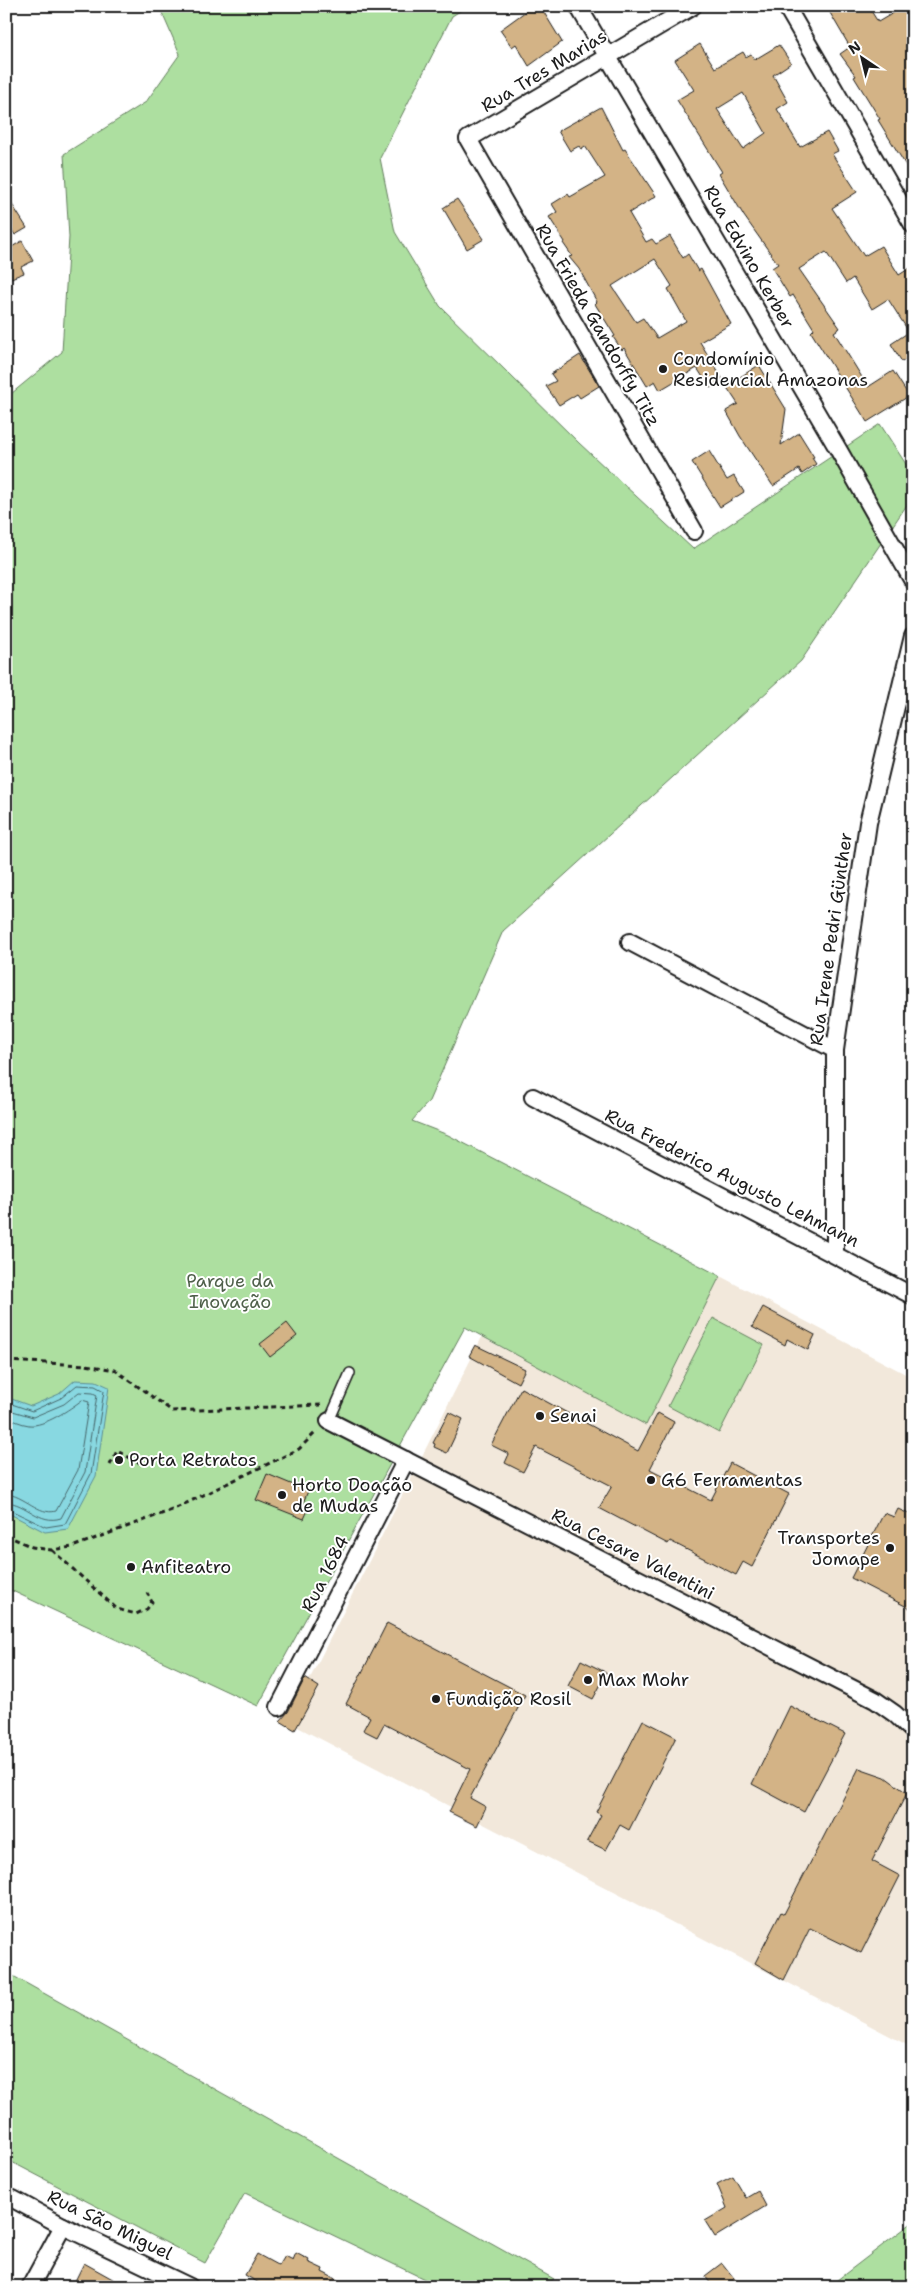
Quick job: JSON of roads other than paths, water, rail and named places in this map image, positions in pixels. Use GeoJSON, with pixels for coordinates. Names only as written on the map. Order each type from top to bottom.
{"type":"FeatureCollection","features":[{"type":"Feature","properties":{"kind":"street","name":"Rua Edvino Kerber"},"geometry":{"type":"LineString","coordinates":[[578,6],[838,449],[913,581]]}},
{"type":"Feature","properties":{"kind":"street","name":"Rua Tres Marias"},"geometry":{"type":"LineString","coordinates":[[468,140],[693,6]]}},
{"type":"Feature","properties":{"kind":"street"},"geometry":{"type":"LineString","coordinates":[[786,6],[913,225]]}},
{"type":"Feature","properties":{"kind":"street","name":"Rua Frieda Gandorffy Titz"},"geometry":{"type":"LineString","coordinates":[[468,140],[694,531]]}},
{"type":"Feature","properties":{"kind":"street","name":"Rua Irene Pedri Günther"},"geometry":{"type":"LineString","coordinates":[[835,1254],[835,1050],[868,823],[913,636]]}},
{"type":"Feature","properties":{"kind":"street"},"geometry":{"type":"LineString","coordinates":[[630,942],[835,1050]]}},
{"type":"Feature","properties":{"kind":"street","name":"Rua Frederico Augusto Lehmann"},"geometry":{"type":"LineString","coordinates":[[533,1097],[913,1296]]}},
{"type":"Feature","properties":{"kind":"street","name":"Rua Cesare Valentini"},"geometry":{"type":"LineString","coordinates":[[331,1415],[406,1460],[875,1700],[895,1714],[913,1731]]}},
{"type":"Feature","properties":{"kind":"street","name":"Rua 1684"},"geometry":{"type":"LineString","coordinates":[[280,1707],[406,1460]]}},
{"type":"Feature","properties":{"kind":"street","name":"Rua São Miguel"},"geometry":{"type":"LineString","coordinates":[[13,2199],[63,2226],[190,2287]]}},
{"type":"Feature","properties":{"kind":"street"},"geometry":{"type":"LineString","coordinates":[[30,2287],[63,2226]]}},
{"type":"Feature","properties":{"kind":"lane"},"geometry":{"type":"LineString","coordinates":[[331,1415],[350,1373]]}},
{"type":"Feature","properties":{"kind":"water"},"geometry":{"type":"Polygon","coordinates":[[[75,1380],[96,1381],[109,1387],[96,1476],[68,1529],[45,1532],[6,1512],[6,1397],[31,1406],[59,1394],[75,1380]]]}},
{"type":"Feature","properties":{"kind":"place","name":"Condomínio Residencial Amazonas"},"geometry":{"type":"Point","coordinates":[663,369]}},
{"type":"Feature","properties":{"kind":"place","name":"Senai"},"geometry":{"type":"Point","coordinates":[540,1416]}},
{"type":"Feature","properties":{"kind":"place","name":"Porta Retratos"},"geometry":{"type":"Point","coordinates":[119,1460]}},
{"type":"Feature","properties":{"kind":"place","name":"G6 Ferramentas"},"geometry":{"type":"Point","coordinates":[651,1480]}},
{"type":"Feature","properties":{"kind":"place","name":"Horto Doação de Mudas"},"geometry":{"type":"Point","coordinates":[282,1495]}},
{"type":"Feature","properties":{"kind":"place","name":"Transportes Jomape"},"geometry":{"type":"Point","coordinates":[890,1548]}},
{"type":"Feature","properties":{"kind":"place","name":"Anfiteatro"},"geometry":{"type":"Point","coordinates":[131,1567]}},
{"type":"Feature","properties":{"kind":"place","name":"Max Mohr"},"geometry":{"type":"Point","coordinates":[588,1680]}},
{"type":"Feature","properties":{"kind":"place","name":"Fundição Rosil"},"geometry":{"type":"Point","coordinates":[436,1699]}},
{"type":"Feature","properties":{"kind":"park label","name":"Parque da Inovação"},"geometry":{"type":"Point","coordinates":[230,1291]}}]}
